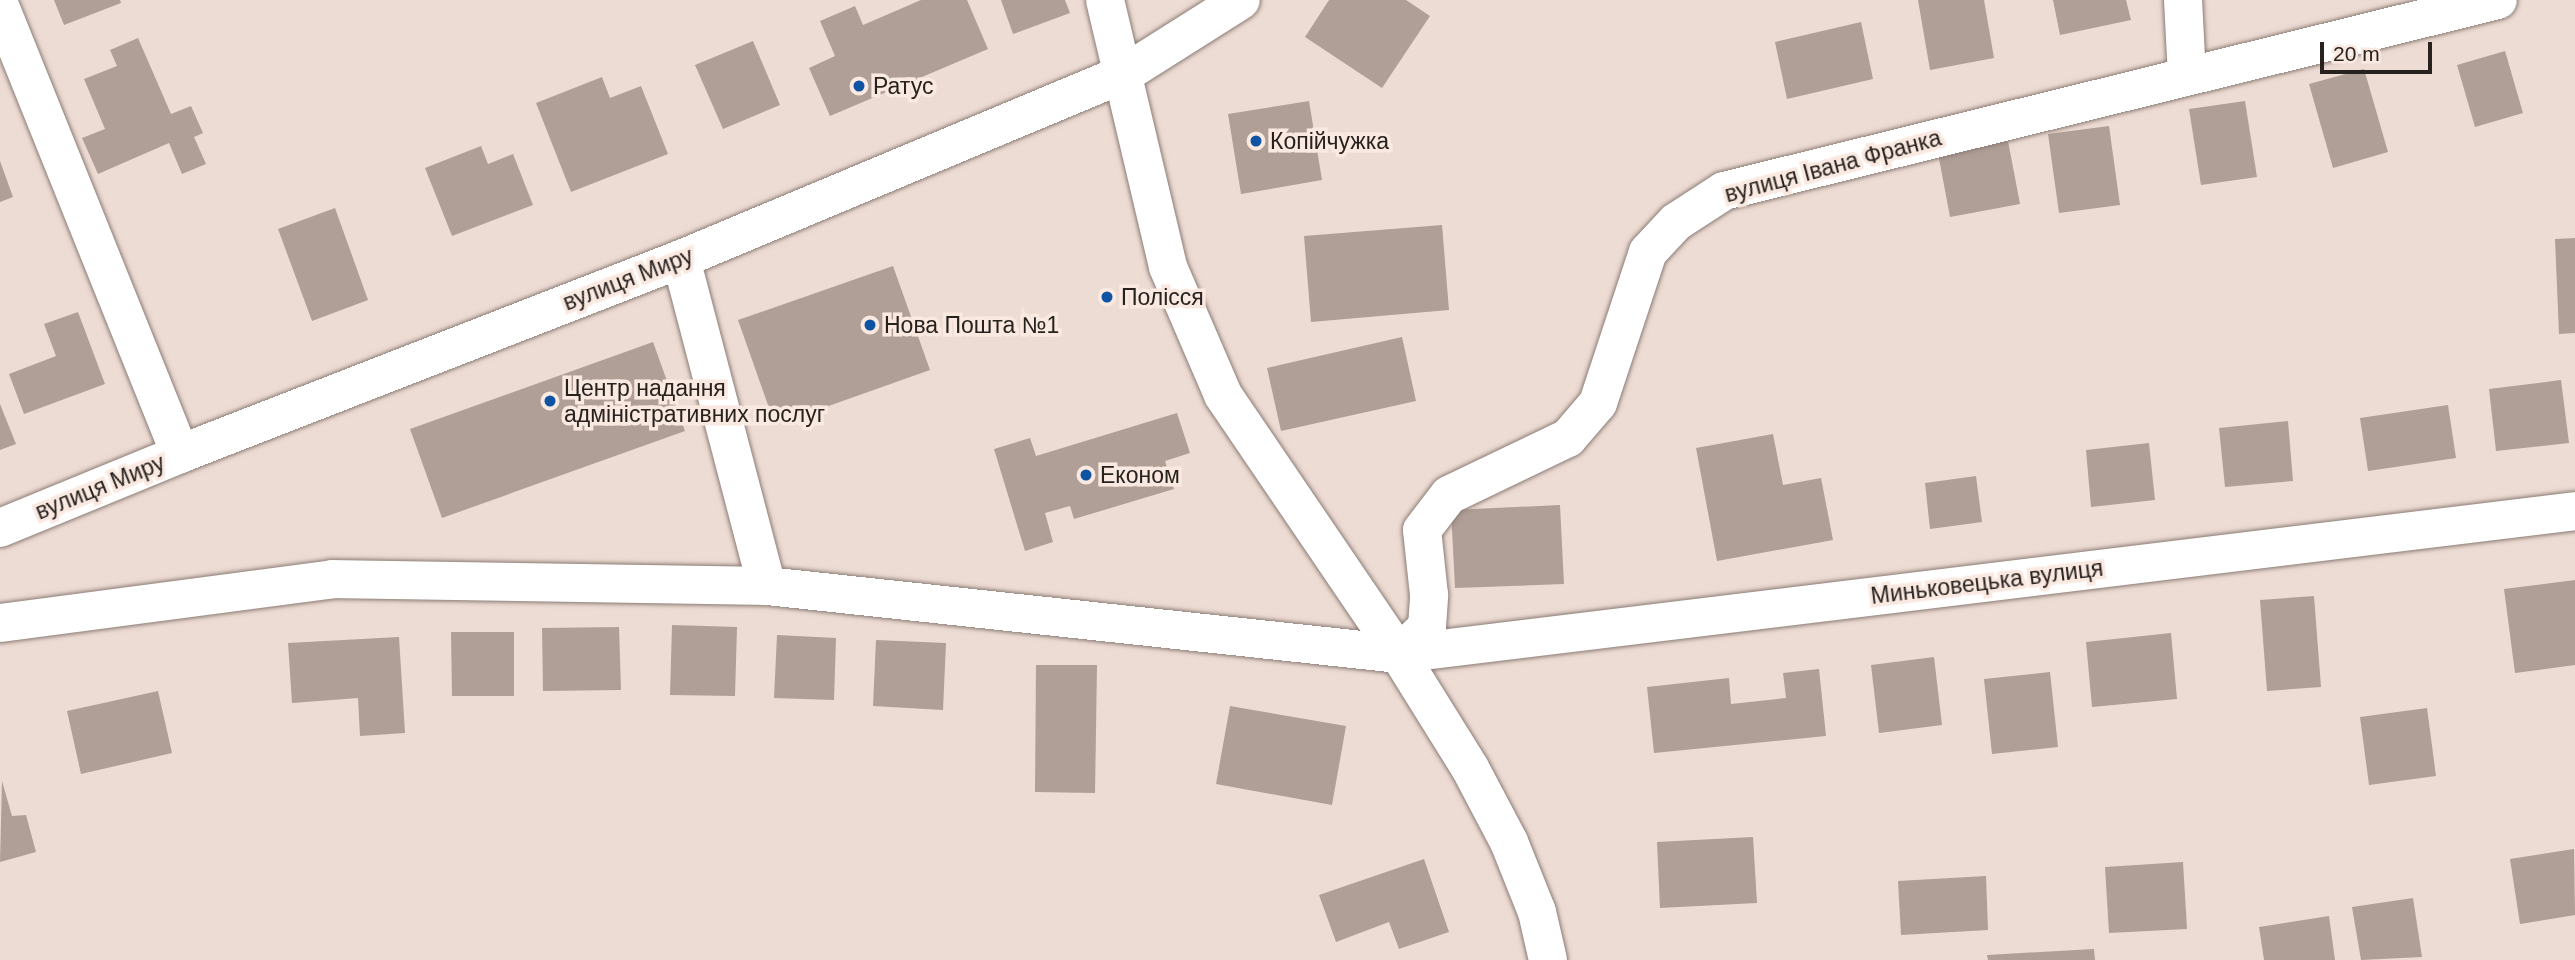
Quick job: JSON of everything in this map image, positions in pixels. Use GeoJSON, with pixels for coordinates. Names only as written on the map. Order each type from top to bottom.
{"type":"FeatureCollection","features":[{"type":"Feature","properties":{"kind":"street"},"geometry":{"type":"LineString","coordinates":[[1105,0],[1168,267],[1223,395],[1399,654],[1470,768],[1509,842],[1536,912],[1548,960]]}},
{"type":"Feature","properties":{"kind":"street","name":"вулиця Миру"},"geometry":{"type":"LineString","coordinates":[[0,528],[180,454],[681,259],[1124,74],[1241,0]]}},
{"type":"Feature","properties":{"kind":"street"},"geometry":{"type":"LineString","coordinates":[[2183,0],[2187,76]]}},
{"type":"Feature","properties":{"kind":"street","name":"вулиця Івана Франка"},"geometry":{"type":"LineString","coordinates":[[1399,654],[1427,627],[1429,595],[1422,530],[1449,495],[1568,438],[1598,403],[1648,252],[1676,222],[1724,191],[2498,0]]}},
{"type":"Feature","properties":{"kind":"street"},"geometry":{"type":"LineString","coordinates":[[0,5],[180,454]]}},
{"type":"Feature","properties":{"kind":"street"},"geometry":{"type":"LineString","coordinates":[[681,259],[767,586]]}},
{"type":"Feature","properties":{"kind":"street","name":"Миньковецька вулиця"},"geometry":{"type":"LineString","coordinates":[[0,623],[332,579],[767,586],[1399,654],[2575,511]]}},
{"type":"Feature","properties":{"kind":"building"},"geometry":{"type":"Polygon","coordinates":[[[54,0],[120,0],[121,3],[64,25],[54,0]]]}},
{"type":"Feature","properties":{"kind":"building"},"geometry":{"type":"Polygon","coordinates":[[[921,0],[967,0],[988,49],[830,116],[809,68],[835,56],[820,21],[855,6],[863,25],[921,0]]]}},
{"type":"Feature","properties":{"kind":"building"},"geometry":{"type":"Polygon","coordinates":[[[1001,0],[1065,0],[1070,13],[1013,34],[1001,0]]]}},
{"type":"Feature","properties":{"kind":"building"},"geometry":{"type":"Polygon","coordinates":[[[1329,0],[1406,0],[1430,16],[1382,88],[1305,37],[1329,0]]]}},
{"type":"Feature","properties":{"kind":"building"},"geometry":{"type":"Polygon","coordinates":[[[1918,0],[1984,0],[1994,58],[1930,70],[1918,0]]]}},
{"type":"Feature","properties":{"kind":"building"},"geometry":{"type":"Polygon","coordinates":[[[2053,0],[2126,0],[2131,20],[2060,35],[2053,0]]]}},
{"type":"Feature","properties":{"kind":"building"},"geometry":{"type":"Polygon","coordinates":[[[1861,22],[1873,79],[1787,99],[1775,42],[1861,22]]]}},
{"type":"Feature","properties":{"kind":"building"},"geometry":{"type":"Polygon","coordinates":[[[138,38],[171,114],[191,106],[203,133],[194,137],[206,164],[182,174],[169,143],[98,174],[82,138],[105,129],[84,79],[117,66],[110,50],[138,38]]]}},
{"type":"Feature","properties":{"kind":"building"},"geometry":{"type":"Polygon","coordinates":[[[753,41],[780,105],[723,129],[695,65],[753,41]]]}},
{"type":"Feature","properties":{"kind":"building"},"geometry":{"type":"Polygon","coordinates":[[[2505,51],[2523,113],[2475,127],[2457,65],[2505,51]]]}},
{"type":"Feature","properties":{"kind":"building"},"geometry":{"type":"Polygon","coordinates":[[[2364,69],[2388,152],[2333,168],[2309,84],[2364,69]]]}},
{"type":"Feature","properties":{"kind":"building"},"geometry":{"type":"Polygon","coordinates":[[[602,77],[610,98],[641,86],[668,154],[571,192],[536,103],[602,77]]]}},
{"type":"Feature","properties":{"kind":"building"},"geometry":{"type":"Polygon","coordinates":[[[1309,101],[1322,180],[1241,194],[1228,114],[1309,101]]]}},
{"type":"Feature","properties":{"kind":"building"},"geometry":{"type":"Polygon","coordinates":[[[2245,101],[2257,177],[2201,185],[2189,109],[2245,101]]]}},
{"type":"Feature","properties":{"kind":"building"},"geometry":{"type":"Polygon","coordinates":[[[2109,126],[2120,205],[2059,213],[2048,134],[2109,126]]]}},
{"type":"Feature","properties":{"kind":"building"},"geometry":{"type":"Polygon","coordinates":[[[2008,141],[2020,204],[1950,217],[1938,153],[2008,141]]]}},
{"type":"Feature","properties":{"kind":"building"},"geometry":{"type":"Polygon","coordinates":[[[481,146],[488,164],[513,154],[533,205],[452,236],[425,168],[481,146]]]}},
{"type":"Feature","properties":{"kind":"building"},"geometry":{"type":"Polygon","coordinates":[[[0,161],[13,197],[0,202],[0,161]]]}},
{"type":"Feature","properties":{"kind":"building"},"geometry":{"type":"Polygon","coordinates":[[[335,208],[368,300],[312,321],[278,229],[335,208]]]}},
{"type":"Feature","properties":{"kind":"building"},"geometry":{"type":"Polygon","coordinates":[[[1442,225],[1449,310],[1311,322],[1304,236],[1442,225]]]}},
{"type":"Feature","properties":{"kind":"building"},"geometry":{"type":"Polygon","coordinates":[[[2575,238],[2575,333],[2559,334],[2555,239],[2575,238]]]}},
{"type":"Feature","properties":{"kind":"building"},"geometry":{"type":"Polygon","coordinates":[[[893,266],[930,370],[775,425],[738,320],[893,266]]]}},
{"type":"Feature","properties":{"kind":"building"},"geometry":{"type":"Polygon","coordinates":[[[78,312],[105,384],[24,414],[9,374],[56,356],[44,324],[78,312]]]}},
{"type":"Feature","properties":{"kind":"building"},"geometry":{"type":"Polygon","coordinates":[[[1402,337],[1416,401],[1281,431],[1267,368],[1402,337]]]}},
{"type":"Feature","properties":{"kind":"building"},"geometry":{"type":"Polygon","coordinates":[[[653,342],[685,431],[442,518],[410,429],[653,342]]]}},
{"type":"Feature","properties":{"kind":"building"},"geometry":{"type":"Polygon","coordinates":[[[2561,380],[2569,443],[2496,451],[2489,389],[2561,380]]]}},
{"type":"Feature","properties":{"kind":"building"},"geometry":{"type":"Polygon","coordinates":[[[0,404],[16,444],[0,450],[0,404]]]}},
{"type":"Feature","properties":{"kind":"building"},"geometry":{"type":"Polygon","coordinates":[[[2448,405],[2456,458],[2368,471],[2360,418],[2448,405]]]}},
{"type":"Feature","properties":{"kind":"building","name":"Економ"},"geometry":{"type":"Polygon","coordinates":[[[1177,413],[1190,453],[1165,461],[1174,489],[1074,519],[1070,506],[1045,513],[1053,542],[1025,551],[994,449],[1030,438],[1036,456],[1177,413]]]}},
{"type":"Feature","properties":{"kind":"building"},"geometry":{"type":"Polygon","coordinates":[[[2288,421],[2293,481],[2225,487],[2219,428],[2288,421]]]}},
{"type":"Feature","properties":{"kind":"building"},"geometry":{"type":"Polygon","coordinates":[[[1773,434],[1783,485],[1821,478],[1833,540],[1717,561],[1696,448],[1773,434]]]}},
{"type":"Feature","properties":{"kind":"building"},"geometry":{"type":"Polygon","coordinates":[[[2149,443],[2155,500],[2091,507],[2086,450],[2149,443]]]}},
{"type":"Feature","properties":{"kind":"building"},"geometry":{"type":"Polygon","coordinates":[[[1976,476],[1982,522],[1930,529],[1925,483],[1976,476]]]}},
{"type":"Feature","properties":{"kind":"building"},"geometry":{"type":"Polygon","coordinates":[[[1560,505],[1564,584],[1455,588],[1451,510],[1560,505]]]}},
{"type":"Feature","properties":{"kind":"building"},"geometry":{"type":"Polygon","coordinates":[[[2575,580],[2575,665],[2515,673],[2504,589],[2575,580]]]}},
{"type":"Feature","properties":{"kind":"building"},"geometry":{"type":"Polygon","coordinates":[[[2314,596],[2321,687],[2267,691],[2260,600],[2314,596]]]}},
{"type":"Feature","properties":{"kind":"building"},"geometry":{"type":"Polygon","coordinates":[[[672,625],[737,627],[735,696],[670,695],[672,625]]]}},
{"type":"Feature","properties":{"kind":"building"},"geometry":{"type":"Polygon","coordinates":[[[619,627],[621,690],[543,691],[542,628],[619,627]]]}},
{"type":"Feature","properties":{"kind":"building"},"geometry":{"type":"Polygon","coordinates":[[[451,632],[514,632],[514,696],[452,696],[451,632]]]}},
{"type":"Feature","properties":{"kind":"building"},"geometry":{"type":"Polygon","coordinates":[[[2171,633],[2177,699],[2092,707],[2086,642],[2171,633]]]}},
{"type":"Feature","properties":{"kind":"building"},"geometry":{"type":"Polygon","coordinates":[[[777,635],[836,638],[834,700],[774,698],[777,635]]]}},
{"type":"Feature","properties":{"kind":"building"},"geometry":{"type":"Polygon","coordinates":[[[399,637],[405,733],[360,736],[358,698],[292,703],[288,643],[399,637]]]}},
{"type":"Feature","properties":{"kind":"building"},"geometry":{"type":"Polygon","coordinates":[[[876,640],[946,643],[943,710],[873,706],[876,640]]]}},
{"type":"Feature","properties":{"kind":"building"},"geometry":{"type":"Polygon","coordinates":[[[1934,657],[1942,725],[1879,733],[1871,665],[1934,657]]]}},
{"type":"Feature","properties":{"kind":"building"},"geometry":{"type":"Polygon","coordinates":[[[1036,665],[1097,665],[1095,793],[1035,792],[1036,665]]]}},
{"type":"Feature","properties":{"kind":"building"},"geometry":{"type":"Polygon","coordinates":[[[1819,669],[1826,736],[1654,753],[1647,687],[1729,678],[1731,704],[1786,698],[1783,673],[1819,669]]]}},
{"type":"Feature","properties":{"kind":"building"},"geometry":{"type":"Polygon","coordinates":[[[2050,672],[2058,747],[1992,754],[1984,679],[2050,672]]]}},
{"type":"Feature","properties":{"kind":"building"},"geometry":{"type":"Polygon","coordinates":[[[158,691],[172,753],[81,774],[67,711],[158,691]]]}},
{"type":"Feature","properties":{"kind":"building"},"geometry":{"type":"Polygon","coordinates":[[[1230,706],[1346,726],[1332,805],[1216,784],[1230,706]]]}},
{"type":"Feature","properties":{"kind":"building"},"geometry":{"type":"Polygon","coordinates":[[[2427,708],[2436,776],[2369,785],[2360,717],[2427,708]]]}},
{"type":"Feature","properties":{"kind":"building"},"geometry":{"type":"Polygon","coordinates":[[[2,781],[12,816],[26,815],[36,852],[0,862],[2,781]]]}},
{"type":"Feature","properties":{"kind":"building"},"geometry":{"type":"Polygon","coordinates":[[[1753,837],[1757,903],[1660,908],[1657,842],[1753,837]]]}},
{"type":"Feature","properties":{"kind":"building"},"geometry":{"type":"Polygon","coordinates":[[[2574,849],[2575,915],[2520,924],[2510,859],[2574,849]]]}},
{"type":"Feature","properties":{"kind":"building"},"geometry":{"type":"Polygon","coordinates":[[[1424,859],[1449,932],[1399,949],[1389,922],[1336,942],[1319,895],[1424,859]]]}},
{"type":"Feature","properties":{"kind":"building"},"geometry":{"type":"Polygon","coordinates":[[[2183,862],[2187,929],[2109,933],[2105,867],[2183,862]]]}},
{"type":"Feature","properties":{"kind":"building"},"geometry":{"type":"Polygon","coordinates":[[[1986,876],[1988,930],[1901,935],[1898,881],[1986,876]]]}},
{"type":"Feature","properties":{"kind":"building"},"geometry":{"type":"Polygon","coordinates":[[[2413,898],[2422,957],[2361,960],[2352,907],[2413,898]]]}},
{"type":"Feature","properties":{"kind":"building"},"geometry":{"type":"Polygon","coordinates":[[[2329,916],[2335,960],[2264,960],[2259,927],[2329,916]]]}},
{"type":"Feature","properties":{"kind":"building"},"geometry":{"type":"Polygon","coordinates":[[[2094,949],[2095,960],[1988,960],[1987,955],[2094,949]]]}},
{"type":"Feature","properties":{"kind":"place","name":"Ратус"},"geometry":{"type":"Point","coordinates":[859,86]}},
{"type":"Feature","properties":{"kind":"place","name":"Копійчужка"},"geometry":{"type":"Point","coordinates":[1256,141]}},
{"type":"Feature","properties":{"kind":"place","name":"Полісся"},"geometry":{"type":"Point","coordinates":[1107,297]}},
{"type":"Feature","properties":{"kind":"place","name":"Нова Пошта №1"},"geometry":{"type":"Point","coordinates":[870,325]}},
{"type":"Feature","properties":{"kind":"place","name":"Центр надання адміністративних послуг"},"geometry":{"type":"Point","coordinates":[550,401]}},
{"type":"Feature","properties":{"kind":"place","name":"Економ"},"geometry":{"type":"Point","coordinates":[1086,475]}}]}
